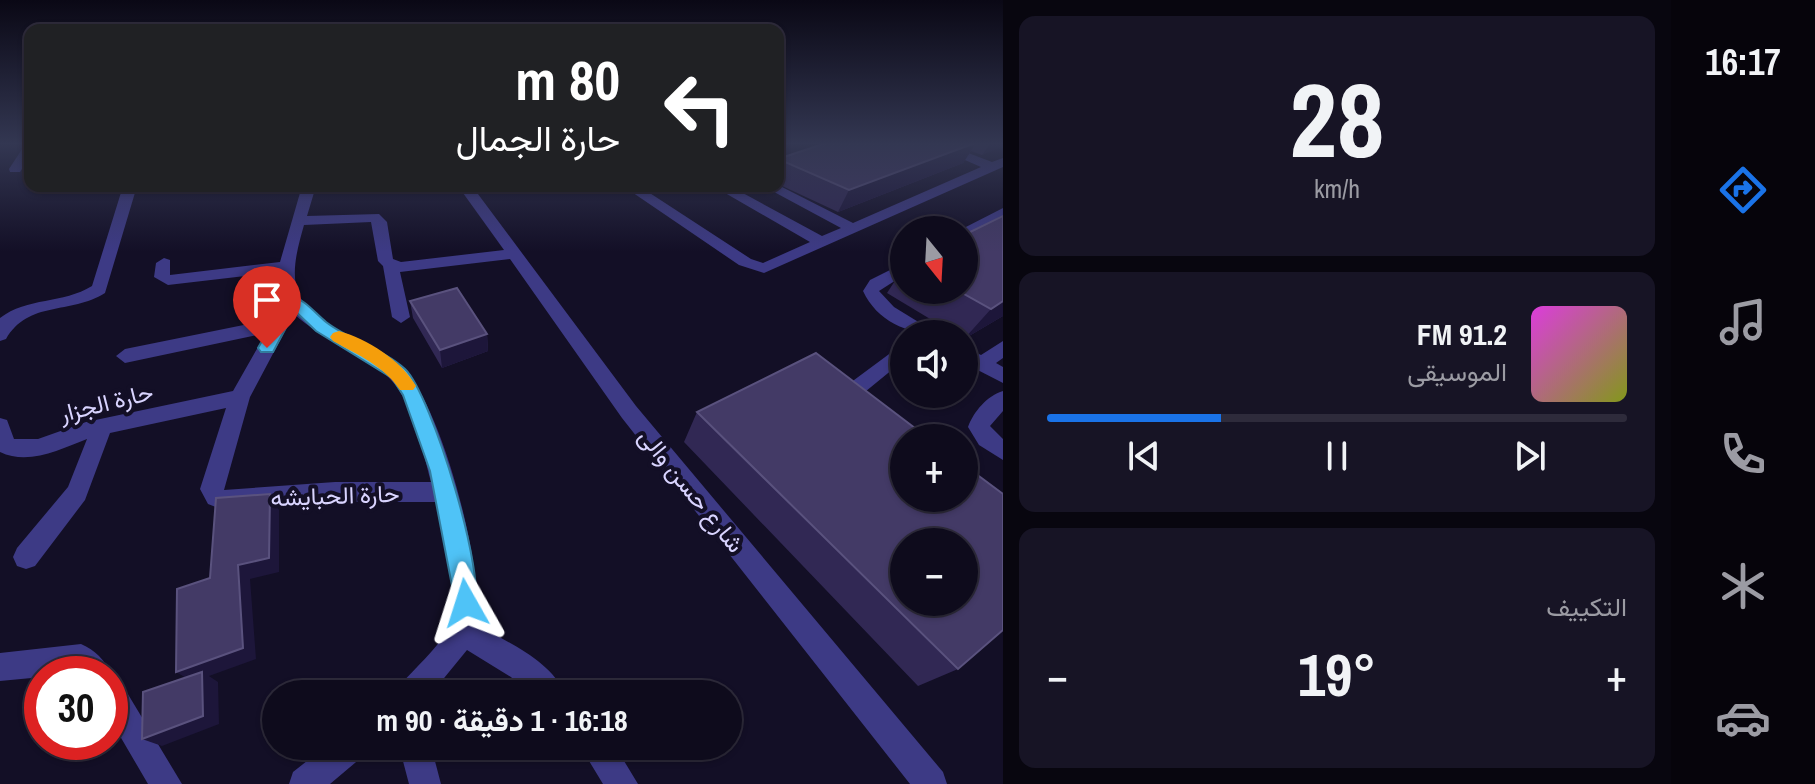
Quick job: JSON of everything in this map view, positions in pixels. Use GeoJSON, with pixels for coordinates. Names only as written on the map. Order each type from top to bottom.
{"type":"FeatureCollection","features":[{"type":"Feature","properties":{"kind":"street"},"geometry":{"type":"LineString","coordinates":[[639,192],[753,266],[773,266],[963,180]]}},
{"type":"Feature","properties":{"kind":"street"},"geometry":{"type":"LineString","coordinates":[[0,335],[5,322],[16,314],[94,294],[101,285],[128,192]]}},
{"type":"Feature","properties":{"kind":"street"},"geometry":{"type":"LineString","coordinates":[[307,192],[285,273],[292,301],[322,327],[398,373],[412,393],[445,492],[463,574],[466,603],[462,631],[422,680]]}},
{"type":"Feature","properties":{"kind":"street","name":"شارع حسن والى"},"geometry":{"type":"LineString","coordinates":[[469,192],[629,412],[931,784]]}},
{"type":"Feature","properties":{"kind":"street"},"geometry":{"type":"LineString","coordinates":[[731,192],[823,243]]}},
{"type":"Feature","properties":{"kind":"street"},"geometry":{"type":"LineString","coordinates":[[782,192],[854,229]]}},
{"type":"Feature","properties":{"kind":"street"},"geometry":{"type":"LineString","coordinates":[[978,226],[1003,212]]}},
{"type":"Feature","properties":{"kind":"street"},"geometry":{"type":"LineString","coordinates":[[299,221],[374,217],[380,222],[385,256],[391,265],[401,317]]}},
{"type":"Feature","properties":{"kind":"street"},"geometry":{"type":"LineString","coordinates":[[391,265],[399,267],[514,254]]}},
{"type":"Feature","properties":{"kind":"street"},"geometry":{"type":"LineString","coordinates":[[164,263],[162,277],[168,280],[287,266]]}},
{"type":"Feature","properties":{"kind":"street"},"geometry":{"type":"LineString","coordinates":[[890,276],[871,291],[874,300],[903,320]]}},
{"type":"Feature","properties":{"kind":"street"},"geometry":{"type":"LineString","coordinates":[[240,397],[292,301]]}},
{"type":"Feature","properties":{"kind":"street"},"geometry":{"type":"LineString","coordinates":[[125,356],[280,324]]}},
{"type":"Feature","properties":{"kind":"street"},"geometry":{"type":"LineString","coordinates":[[982,364],[1003,348]]}},
{"type":"Feature","properties":{"kind":"street"},"geometry":{"type":"LineString","coordinates":[[853,391],[890,361]]}},
{"type":"Feature","properties":{"kind":"street"},"geometry":{"type":"LineString","coordinates":[[978,362],[1003,376]]}},
{"type":"Feature","properties":{"kind":"street","name":"حارة الحبايشه"},"geometry":{"type":"LineString","coordinates":[[240,397],[212,489],[216,497],[226,501],[335,492],[445,492]]}},
{"type":"Feature","properties":{"kind":"street","name":"حارة الجزار"},"geometry":{"type":"LineString","coordinates":[[0,426],[4,444],[24,449],[102,427],[240,397]]}},
{"type":"Feature","properties":{"kind":"street"},"geometry":{"type":"LineString","coordinates":[[1003,399],[982,418],[979,427],[987,439],[1003,451]]}},
{"type":"Feature","properties":{"kind":"street"},"geometry":{"type":"LineString","coordinates":[[26,557],[77,493],[102,427]]}},
{"type":"Feature","properties":{"kind":"street"},"geometry":{"type":"LineString","coordinates":[[462,631],[521,667],[535,680]]}},
{"type":"Feature","properties":{"kind":"street"},"geometry":{"type":"LineString","coordinates":[[0,667],[24,664]]}},
{"type":"Feature","properties":{"kind":"street"},"geometry":{"type":"LineString","coordinates":[[128,721],[166,784]]}},
{"type":"Feature","properties":{"kind":"street"},"geometry":{"type":"LineString","coordinates":[[305,784],[334,760]]}},
{"type":"Feature","properties":{"kind":"street"},"geometry":{"type":"LineString","coordinates":[[419,760],[425,784]]}},
{"type":"Feature","properties":{"kind":"street"},"geometry":{"type":"LineString","coordinates":[[606,760],[622,784]]}},
{"type":"Feature","properties":{"kind":"building"},"geometry":{"type":"Polygon","coordinates":[[[825,180],[877,180],[849,190],[825,180]]]}},
{"type":"Feature","properties":{"kind":"building"},"geometry":{"type":"Polygon","coordinates":[[[1003,216],[1003,301],[991,309],[978,302],[978,228],[1003,216]]]}},
{"type":"Feature","properties":{"kind":"building"},"geometry":{"type":"Polygon","coordinates":[[[457,288],[487,334],[440,350],[410,301],[457,288]]]}},
{"type":"Feature","properties":{"kind":"building"},"geometry":{"type":"Polygon","coordinates":[[[816,353],[910,424],[890,424],[890,512],[978,512],[978,475],[1003,494],[1003,630],[958,669],[904,616],[978,616],[978,528],[890,528],[890,602],[697,412],[816,353]]]}},
{"type":"Feature","properties":{"kind":"building"},"geometry":{"type":"Polygon","coordinates":[[[270,494],[269,558],[238,565],[243,648],[176,672],[177,589],[210,578],[216,498],[270,494]]]}},
{"type":"Feature","properties":{"kind":"building"},"geometry":{"type":"Polygon","coordinates":[[[202,672],[203,716],[142,739],[143,692],[202,672]]]}},
{"type":"Feature","properties":{"kind":"slow traffic"},"geometry":{"type":"LineString","coordinates":[[339,337],[382,361],[398,373],[407,386]]}},
{"type":"Feature","properties":{"kind":"route"},"geometry":{"type":"LineString","coordinates":[[267,348],[292,301],[322,327],[398,373],[412,393],[440,471],[463,574],[466,603]]}}]}
